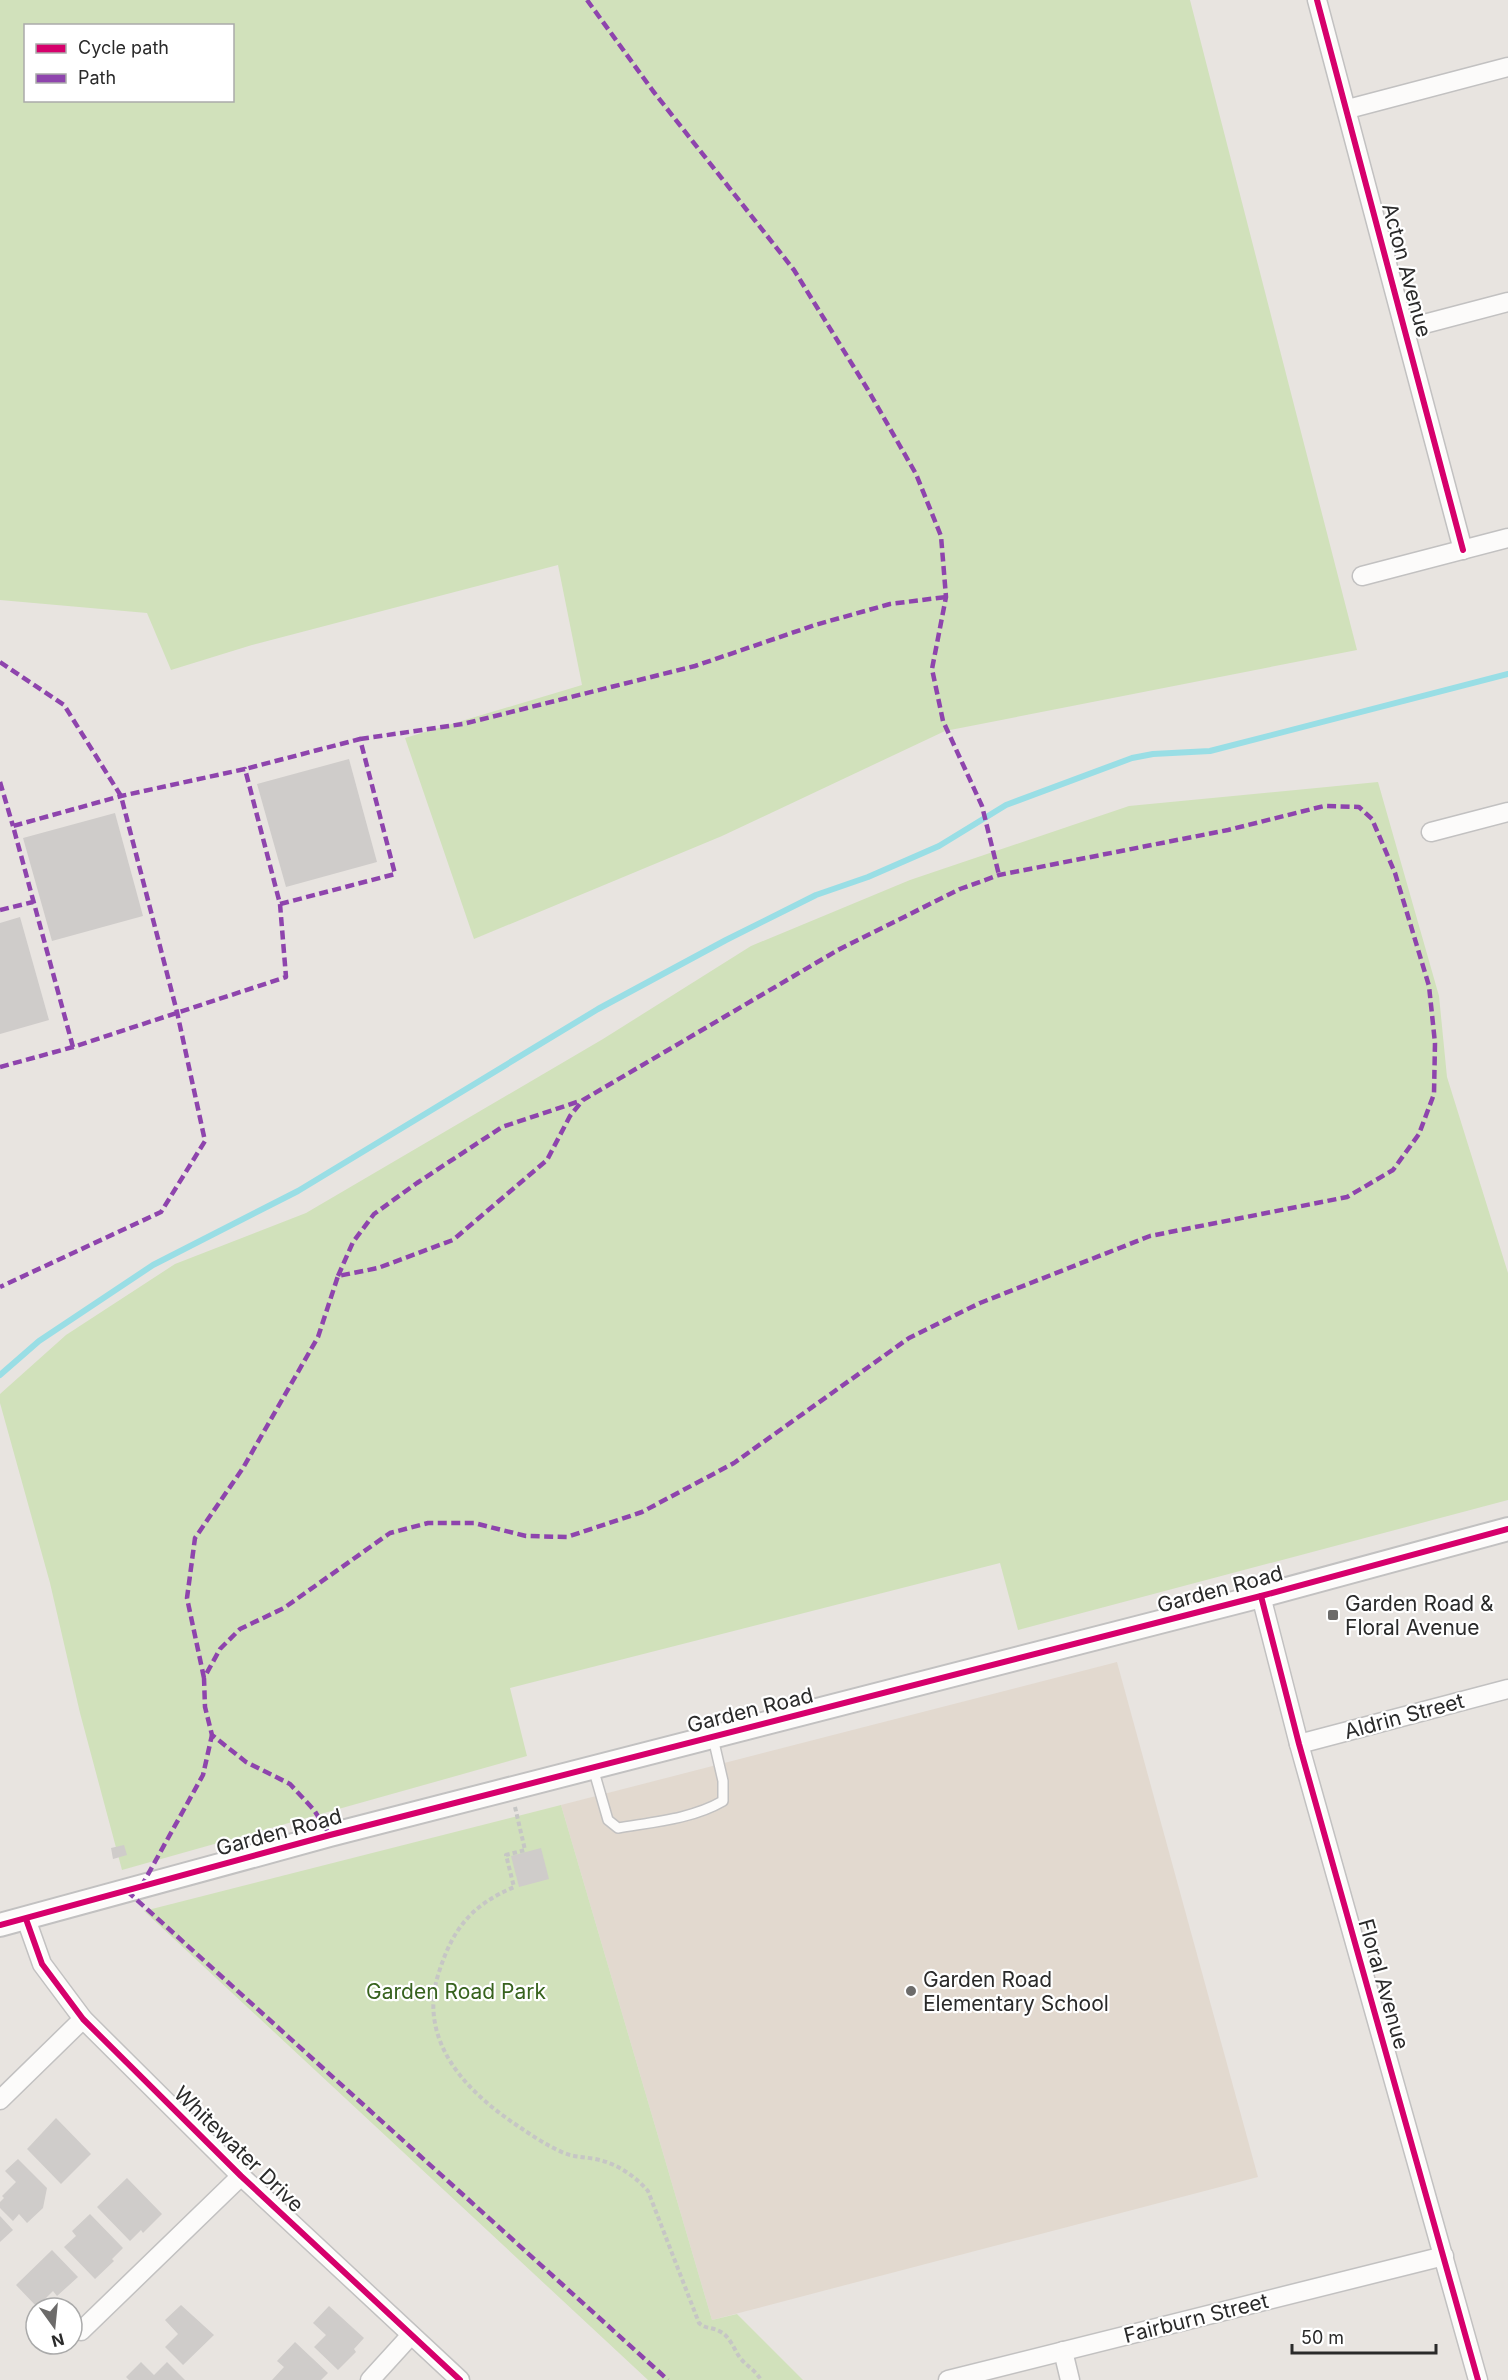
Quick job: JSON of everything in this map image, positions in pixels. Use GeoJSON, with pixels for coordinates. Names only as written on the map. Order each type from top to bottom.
{"type":"FeatureCollection","features":[{"type":"Feature","properties":{"kind":"street","name":"Acton Avenue"},"geometry":{"type":"LineString","coordinates":[[1317,0],[1348,109],[1463,550]]}},
{"type":"Feature","properties":{"kind":"street"},"geometry":{"type":"LineString","coordinates":[[1348,109],[1508,67]]}},
{"type":"Feature","properties":{"kind":"street"},"geometry":{"type":"LineString","coordinates":[[1405,329],[1508,302]]}},
{"type":"Feature","properties":{"kind":"street"},"geometry":{"type":"LineString","coordinates":[[1362,576],[1508,538]]}},
{"type":"Feature","properties":{"kind":"street"},"geometry":{"type":"LineString","coordinates":[[1431,832],[1508,812]]}},
{"type":"Feature","properties":{"kind":"street","name":"Garden Road"},"geometry":{"type":"LineString","coordinates":[[0,1925],[330,1835],[1261,1596],[1508,1529]]}},
{"type":"Feature","properties":{"kind":"street","name":"Floral Avenue"},"geometry":{"type":"LineString","coordinates":[[1261,1596],[1299,1744],[1478,2380]]}},
{"type":"Feature","properties":{"kind":"street","name":"Aldrin Street"},"geometry":{"type":"LineString","coordinates":[[1299,1744],[1508,1689]]}},
{"type":"Feature","properties":{"kind":"street","name":"Whitewater Drive"},"geometry":{"type":"LineString","coordinates":[[26,1918],[42,1964],[83,2019],[241,2176],[459,2380]]}},
{"type":"Feature","properties":{"kind":"street"},"geometry":{"type":"LineString","coordinates":[[0,2100],[83,2019]]}},
{"type":"Feature","properties":{"kind":"street"},"geometry":{"type":"LineString","coordinates":[[84,2328],[241,2176]]}},
{"type":"Feature","properties":{"kind":"street","name":"Fairburn Street"},"geometry":{"type":"LineString","coordinates":[[948,2380],[1444,2256]]}},
{"type":"Feature","properties":{"kind":"street"},"geometry":{"type":"LineString","coordinates":[[370,2380],[411,2335]]}},
{"type":"Feature","properties":{"kind":"street"},"geometry":{"type":"LineString","coordinates":[[1063,2352],[1070,2380]]}},
{"type":"Feature","properties":{"kind":"lane"},"geometry":{"type":"LineString","coordinates":[[593,1767],[608,1820],[618,1828],[676,1818],[710,1808],[723,1801],[723,1780],[712,1737]]}},
{"type":"Feature","properties":{"kind":"path"},"geometry":{"type":"LineString","coordinates":[[510,1789],[525,1850],[506,1855],[514,1887],[485,1902],[467,1916],[449,1946],[436,1981],[433,2005],[443,2047],[459,2075],[489,2107],[555,2149],[579,2157],[609,2162],[641,2183],[648,2192],[699,2323],[727,2337],[740,2358],[754,2369],[761,2380]]}},
{"type":"Feature","properties":{"kind":"shaded area","name":"Garden Road Elementary School"},"geometry":{"type":"Polygon","coordinates":[[[1117,1662],[1258,2177],[712,2320],[561,1805],[1117,1662]]]}},
{"type":"Feature","properties":{"kind":"green space"},"geometry":{"type":"Polygon","coordinates":[[[0,0],[1190,0],[1357,650],[945,731],[722,836],[474,939],[405,738],[582,685],[558,565],[252,645],[171,670],[147,613],[0,600],[0,0]]]}},
{"type":"Feature","properties":{"kind":"green space"},"geometry":{"type":"Polygon","coordinates":[[[1378,782],[1439,996],[1447,1077],[1508,1273],[1508,1500],[1018,1630],[1000,1563],[510,1688],[527,1756],[122,1870],[80,1713],[50,1583],[0,1403],[0,1394],[66,1335],[175,1264],[306,1213],[603,1039],[751,946],[910,880],[1129,806],[1378,782]]]}},
{"type":"Feature","properties":{"kind":"green space","name":"Garden Road Park"},"geometry":{"type":"Polygon","coordinates":[[[561,1805],[712,2320],[737,2314],[803,2380],[648,2380],[144,1911],[561,1805]]]}},
{"type":"Feature","properties":{"kind":"building"},"geometry":{"type":"Polygon","coordinates":[[[349,759],[377,862],[286,887],[257,784],[349,759]]]}},
{"type":"Feature","properties":{"kind":"building"},"geometry":{"type":"Polygon","coordinates":[[[115,813],[143,916],[52,941],[23,838],[115,813]]]}},
{"type":"Feature","properties":{"kind":"building"},"geometry":{"type":"Polygon","coordinates":[[[20,917],[49,1020],[0,1034],[0,923],[20,917]]]}},
{"type":"Feature","properties":{"kind":"building"},"geometry":{"type":"Polygon","coordinates":[[[124,1845],[127,1855],[113,1859],[111,1848],[124,1845]]]}},
{"type":"Feature","properties":{"kind":"building"},"geometry":{"type":"Polygon","coordinates":[[[541,1848],[549,1879],[519,1887],[511,1856],[541,1848]]]}},
{"type":"Feature","properties":{"kind":"building"},"geometry":{"type":"Polygon","coordinates":[[[56,2118],[91,2154],[61,2184],[27,2149],[56,2118]]]}},
{"type":"Feature","properties":{"kind":"building"},"geometry":{"type":"Polygon","coordinates":[[[18,2159],[47,2188],[43,2208],[27,2223],[19,2214],[13,2221],[0,2208],[0,2202],[4,2198],[2,2196],[16,2182],[5,2171],[18,2159]]]}},
{"type":"Feature","properties":{"kind":"building"},"geometry":{"type":"Polygon","coordinates":[[[127,2178],[162,2214],[143,2233],[141,2230],[130,2241],[97,2207],[127,2178]]]}},
{"type":"Feature","properties":{"kind":"building"},"geometry":{"type":"Polygon","coordinates":[[[90,2214],[123,2248],[112,2259],[114,2261],[95,2279],[64,2247],[76,2236],[72,2231],[90,2214]]]}},
{"type":"Feature","properties":{"kind":"building"},"geometry":{"type":"Polygon","coordinates":[[[0,2216],[13,2230],[0,2242],[0,2216]]]}},
{"type":"Feature","properties":{"kind":"building"},"geometry":{"type":"Polygon","coordinates":[[[52,2250],[78,2277],[57,2296],[53,2291],[48,2296],[26,2296],[16,2285],[52,2250]]]}},
{"type":"Feature","properties":{"kind":"building"},"geometry":{"type":"Polygon","coordinates":[[[181,2305],[214,2335],[183,2365],[165,2347],[178,2334],[165,2320],[181,2305]]]}},
{"type":"Feature","properties":{"kind":"building"},"geometry":{"type":"Polygon","coordinates":[[[329,2306],[364,2338],[354,2349],[356,2352],[338,2370],[314,2347],[326,2335],[313,2323],[329,2306]]]}},
{"type":"Feature","properties":{"kind":"building"},"geometry":{"type":"Polygon","coordinates":[[[295,2342],[328,2373],[321,2380],[272,2380],[284,2367],[277,2361],[295,2342]]]}},
{"type":"Feature","properties":{"kind":"building"},"geometry":{"type":"Polygon","coordinates":[[[141,2362],[154,2375],[167,2362],[185,2380],[129,2380],[126,2377],[141,2362]]]}},
{"type":"Feature","properties":{"kind":"waterway"},"geometry":{"type":"LineString","coordinates":[[0,1375],[39,1341],[153,1265],[298,1191],[598,1009],[726,940],[816,895],[868,877],[939,846],[1006,805],[1132,758],[1153,754],[1210,751],[1508,674]]}},
{"type":"Feature","properties":{"kind":"marked path"},"geometry":{"type":"LineString","coordinates":[[587,0],[653,91],[794,270],[868,390],[916,474],[941,536],[946,597],[932,669],[943,721],[982,806],[999,875]]}},
{"type":"Feature","properties":{"kind":"marked path"},"geometry":{"type":"LineString","coordinates":[[360,739],[463,724],[695,666],[815,625],[890,604],[946,597]]}},
{"type":"Feature","properties":{"kind":"marked path"},"geometry":{"type":"LineString","coordinates":[[0,662],[64,705],[121,796],[177,1012],[205,1141],[161,1212],[0,1287]]}},
{"type":"Feature","properties":{"kind":"marked path"},"geometry":{"type":"LineString","coordinates":[[73,1047],[13,826],[121,796],[245,769],[280,904],[395,874],[360,739],[245,769]]}},
{"type":"Feature","properties":{"kind":"marked path"},"geometry":{"type":"LineString","coordinates":[[0,782],[13,826]]}},
{"type":"Feature","properties":{"kind":"marked path"},"geometry":{"type":"LineString","coordinates":[[204,1678],[187,1598],[195,1538],[243,1468],[318,1337],[338,1276],[378,1268],[453,1240],[547,1160],[570,1116],[583,1100],[838,950],[960,889],[999,875],[1228,830],[1324,806],[1359,807],[1372,819],[1395,873],[1429,986],[1435,1043],[1434,1094],[1419,1134],[1393,1170],[1347,1197],[1150,1236],[980,1303],[909,1338],[734,1463],[642,1512],[567,1537],[526,1536],[474,1523],[428,1523],[390,1533],[284,1608],[240,1629],[220,1649],[204,1678],[205,1707],[212,1735],[246,1762],[290,1784],[314,1810],[330,1835]]}},
{"type":"Feature","properties":{"kind":"marked path"},"geometry":{"type":"LineString","coordinates":[[0,910],[33,902]]}},
{"type":"Feature","properties":{"kind":"marked path"},"geometry":{"type":"LineString","coordinates":[[0,1067],[73,1047],[286,977],[280,904]]}},
{"type":"Feature","properties":{"kind":"marked path"},"geometry":{"type":"LineString","coordinates":[[338,1276],[353,1242],[374,1214],[502,1127],[580,1101]]}},
{"type":"Feature","properties":{"kind":"marked path"},"geometry":{"type":"LineString","coordinates":[[141,1887],[203,1775],[212,1735]]}},
{"type":"Feature","properties":{"kind":"marked path"},"geometry":{"type":"LineString","coordinates":[[127,1891],[668,2380]]}},
{"type":"Feature","properties":{"kind":"cycle path"},"geometry":{"type":"LineString","coordinates":[[1317,0],[1463,550]]}},
{"type":"Feature","properties":{"kind":"cycle path"},"geometry":{"type":"LineString","coordinates":[[0,1925],[330,1835],[1261,1596],[1508,1529]]}},
{"type":"Feature","properties":{"kind":"cycle path"},"geometry":{"type":"LineString","coordinates":[[1261,1596],[1299,1744],[1478,2380]]}},
{"type":"Feature","properties":{"kind":"cycle path"},"geometry":{"type":"LineString","coordinates":[[26,1919],[42,1964],[83,2019],[241,2176],[460,2380]]}},
{"type":"Feature","properties":{"kind":"place","name":"Garden Road & Floral Avenue"},"geometry":{"type":"Point","coordinates":[1333,1615]}},
{"type":"Feature","properties":{"kind":"place","name":"Garden Road Elementary School"},"geometry":{"type":"Point","coordinates":[911,1991]}}]}
